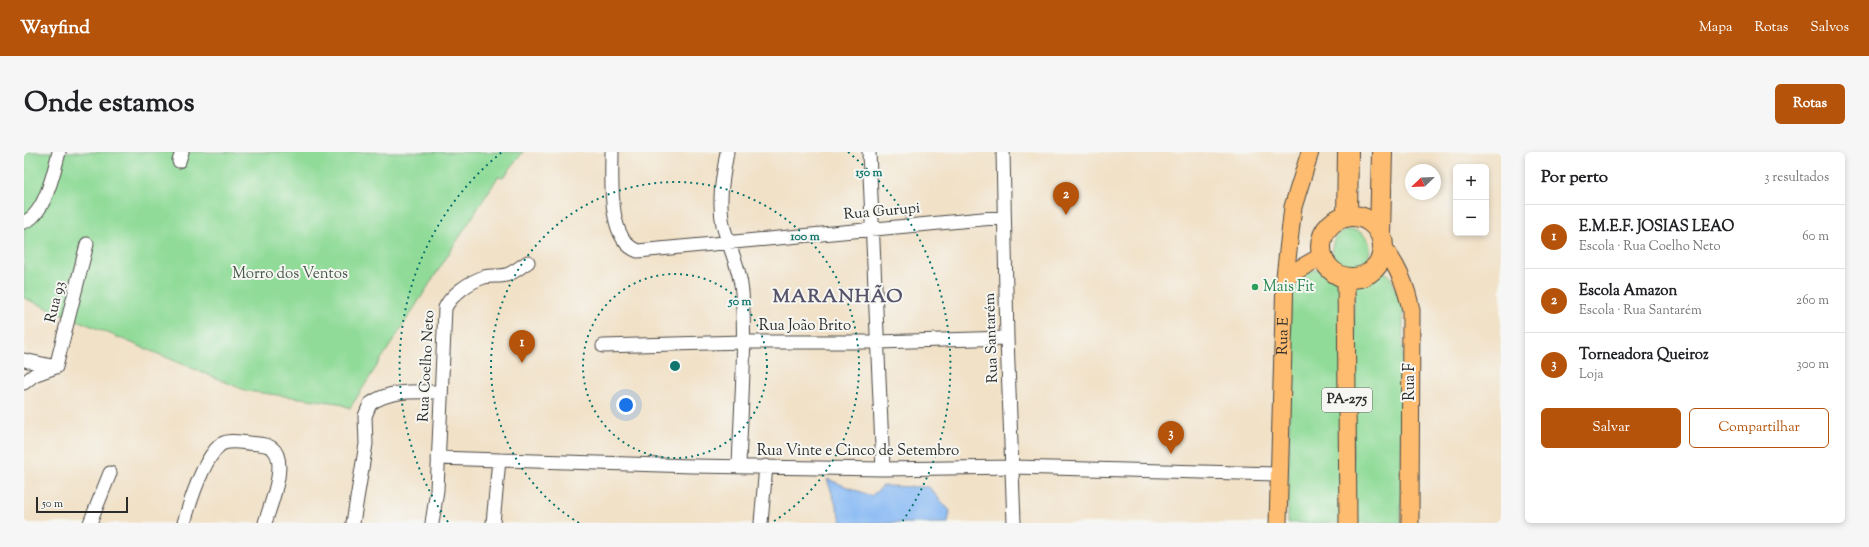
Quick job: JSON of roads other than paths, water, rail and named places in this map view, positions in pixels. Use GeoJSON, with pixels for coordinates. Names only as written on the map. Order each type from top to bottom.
{"type":"FeatureCollection","features":[{"type":"Feature","properties":{"kind":"highway"},"geometry":{"type":"LineString","coordinates":[[1346,217],[1348,152]]}},
{"type":"Feature","properties":{"kind":"highway"},"geometry":{"type":"LineString","coordinates":[[1381,241],[1374,226],[1366,220],[1356,217],[1346,217],[1337,220],[1326,231],[1322,245],[1322,256],[1329,267],[1337,274],[1346,278],[1356,278],[1372,271],[1378,264],[1381,241],[1382,152]]}},
{"type":"Feature","properties":{"kind":"main road","name":"Rua E"},"geometry":{"type":"LineString","coordinates":[[1278,523],[1278,474],[1285,277],[1293,207],[1310,152]]}},
{"type":"Feature","properties":{"kind":"main road","name":"Rua F"},"geometry":{"type":"LineString","coordinates":[[1381,241],[1401,275],[1407,290],[1411,310],[1410,523]]}},
{"type":"Feature","properties":{"kind":"main road"},"geometry":{"type":"LineString","coordinates":[[1285,277],[1322,256]]}},
{"type":"Feature","properties":{"kind":"main road","name":"PA-275"},"geometry":{"type":"LineString","coordinates":[[1346,278],[1348,523]]}},
{"type":"Feature","properties":{"kind":"street"},"geometry":{"type":"LineString","coordinates":[[24,222],[34,215],[46,197],[59,152]]}},
{"type":"Feature","properties":{"kind":"street","name":"Rua Gurupi"},"geometry":{"type":"LineString","coordinates":[[612,152],[613,206],[619,231],[626,244],[633,249],[644,251],[1004,217]]}},
{"type":"Feature","properties":{"kind":"street"},"geometry":{"type":"LineString","coordinates":[[727,152],[721,191],[721,211],[723,225],[739,271],[742,291],[743,342],[739,466]]}},
{"type":"Feature","properties":{"kind":"street"},"geometry":{"type":"LineString","coordinates":[[869,152],[883,468]]}},
{"type":"Feature","properties":{"kind":"street","name":"Rua Santarém"},"geometry":{"type":"LineString","coordinates":[[1003,152],[1007,338],[1014,523]]}},
{"type":"Feature","properties":{"kind":"street","name":"Rua 93"},"geometry":{"type":"LineString","coordinates":[[56,367],[87,244]]}},
{"type":"Feature","properties":{"kind":"street","name":"Rua Coelho Neto"},"geometry":{"type":"LineString","coordinates":[[432,523],[437,490],[445,308],[448,301],[456,293],[483,277],[506,275],[528,262]]}},
{"type":"Feature","properties":{"kind":"street","name":"Rua João Brito"},"geometry":{"type":"LineString","coordinates":[[603,346],[743,342],[878,342],[1007,338]]}},
{"type":"Feature","properties":{"kind":"street"},"geometry":{"type":"LineString","coordinates":[[24,360],[56,367]]}},
{"type":"Feature","properties":{"kind":"street"},"geometry":{"type":"LineString","coordinates":[[24,383],[34,375],[56,367]]}},
{"type":"Feature","properties":{"kind":"street"},"geometry":{"type":"LineString","coordinates":[[353,523],[366,444],[365,416],[370,404],[388,395],[408,391],[441,392]]}},
{"type":"Feature","properties":{"kind":"street"},"geometry":{"type":"LineString","coordinates":[[184,523],[190,501],[207,462],[214,451],[225,442],[262,444],[272,448],[277,454],[279,464],[278,476],[265,523]]}},
{"type":"Feature","properties":{"kind":"street","name":"Rua Vinte e Cinco de Setembro"},"geometry":{"type":"LineString","coordinates":[[438,458],[692,466],[883,468],[1013,467],[1278,474]]}},
{"type":"Feature","properties":{"kind":"street"},"geometry":{"type":"LineString","coordinates":[[493,523],[499,460]]}},
{"type":"Feature","properties":{"kind":"street"},"geometry":{"type":"LineString","coordinates":[[762,523],[766,466]]}},
{"type":"Feature","properties":{"kind":"street"},"geometry":{"type":"LineString","coordinates":[[90,523],[110,473]]}},
{"type":"Feature","properties":{"kind":"water"},"geometry":{"type":"Polygon","coordinates":[[[827,479],[871,496],[883,486],[929,487],[950,511],[948,523],[842,523],[827,479]]]}},
{"type":"Feature","properties":{"kind":"place","name":"Escola Amazon"},"geometry":{"type":"Point","coordinates":[1066,215]}},
{"type":"Feature","properties":{"kind":"place","name":"Mais Fit"},"geometry":{"type":"Point","coordinates":[1255,287]}},
{"type":"Feature","properties":{"kind":"place","name":"E.M.E.F. JOSIAS LEAO"},"geometry":{"type":"Point","coordinates":[522,363]}},
{"type":"Feature","properties":{"kind":"place","name":"Torneadora Queiroz"},"geometry":{"type":"Point","coordinates":[1171,454]}},
{"type":"Feature","properties":{"kind":"district","name":"MARANHÃO"},"geometry":{"type":"Point","coordinates":[838,297]}},
{"type":"Feature","properties":{"kind":"park label","name":"Morro dos Ventos"},"geometry":{"type":"Point","coordinates":[290,274]}}]}
